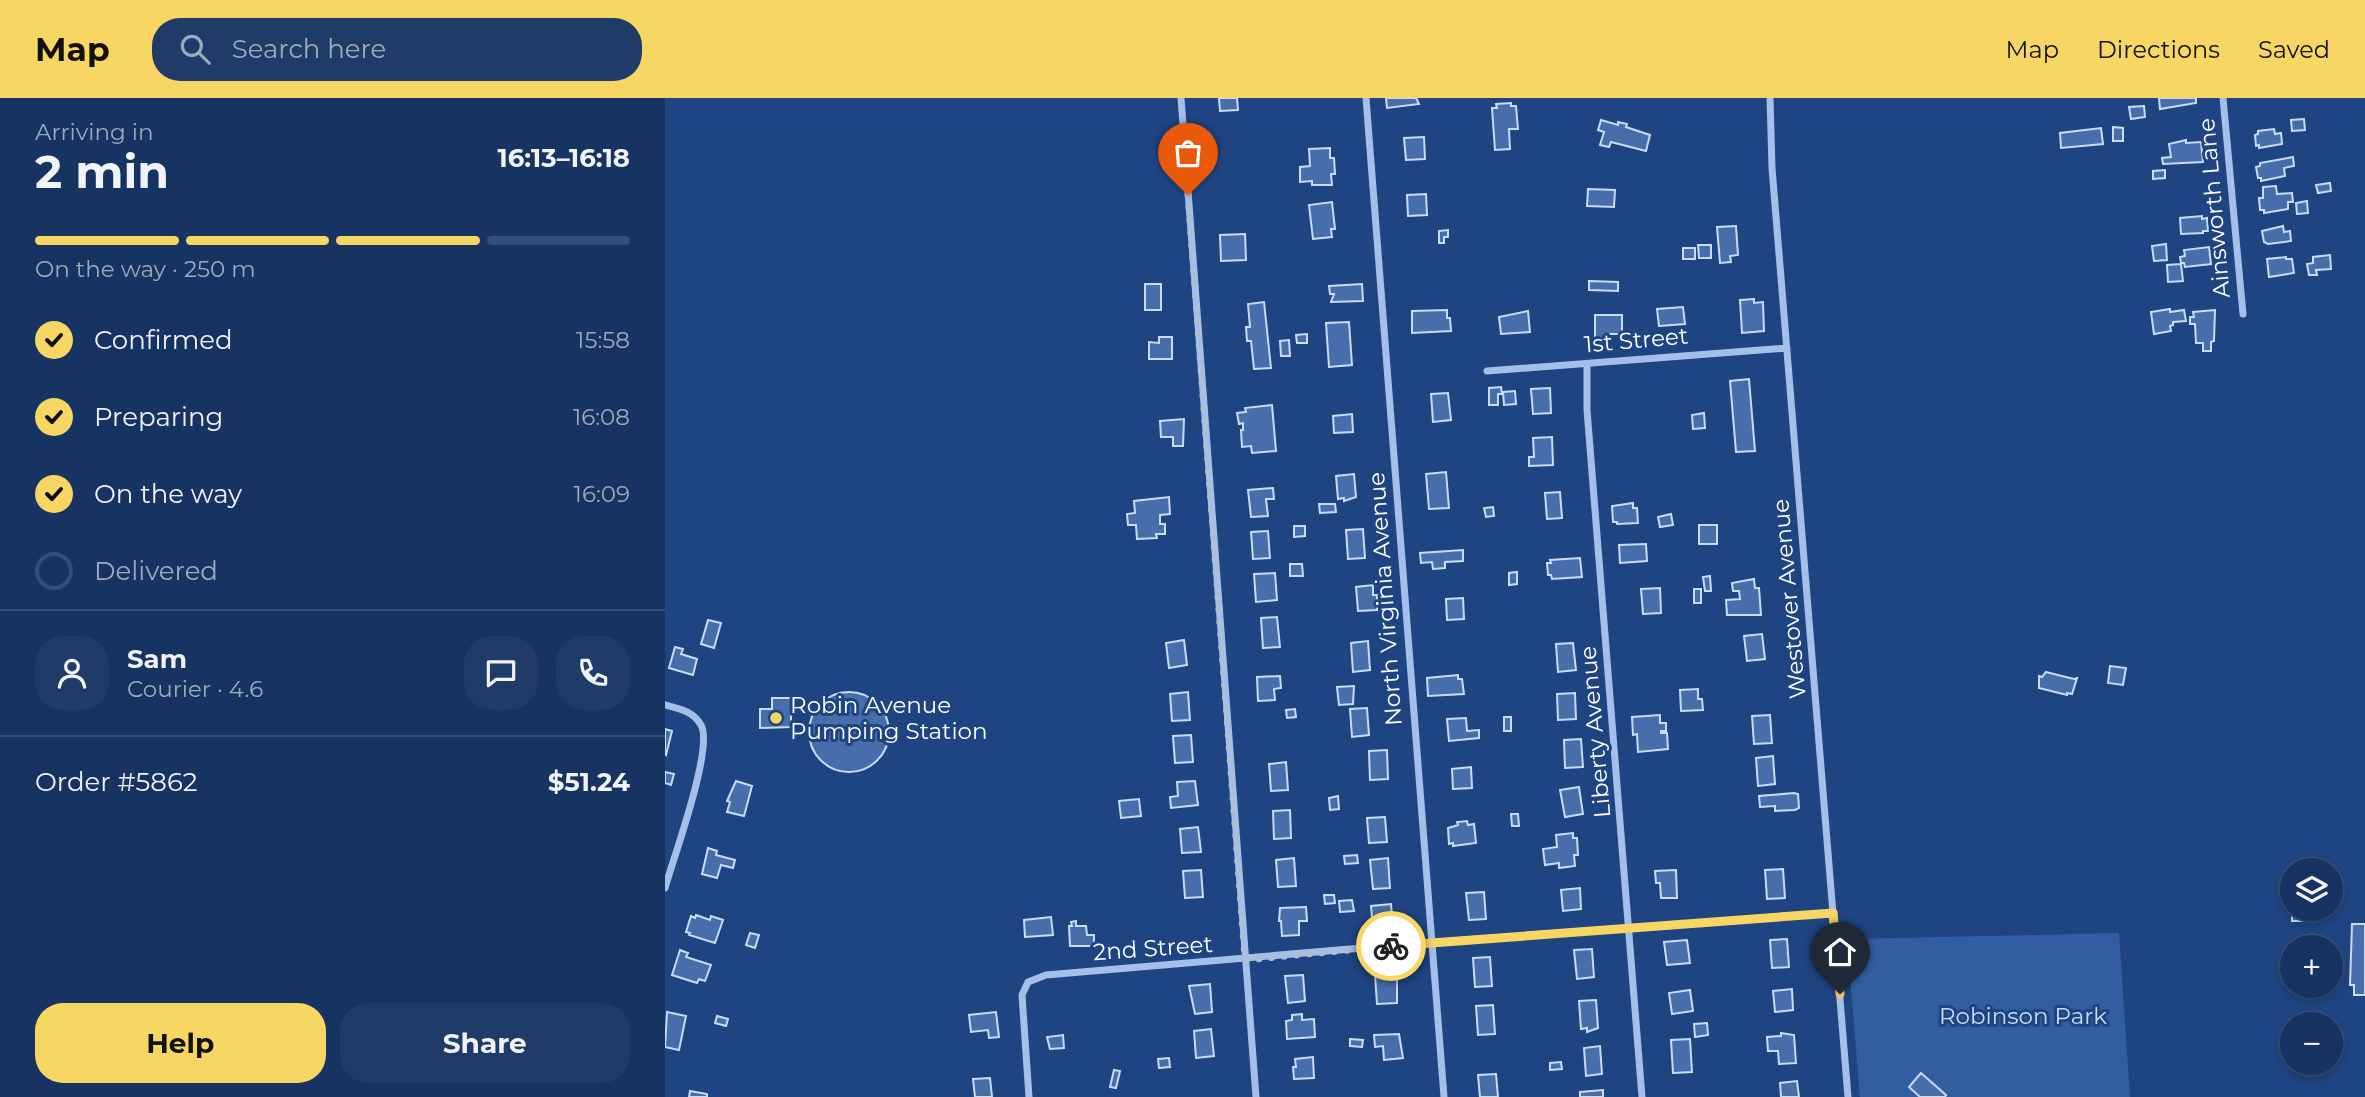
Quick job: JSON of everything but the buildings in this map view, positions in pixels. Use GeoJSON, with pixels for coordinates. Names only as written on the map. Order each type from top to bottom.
{"type":"FeatureCollection","features":[{"type":"Feature","properties":{"kind":"street"},"geometry":{"type":"LineString","coordinates":[[1181,98],[1256,1097]]}},
{"type":"Feature","properties":{"kind":"street","name":"North Virginia Avenue"},"geometry":{"type":"LineString","coordinates":[[1366,98],[1444,1097]]}},
{"type":"Feature","properties":{"kind":"street","name":"Westover Avenue"},"geometry":{"type":"LineString","coordinates":[[1770,98],[1772,168],[1848,1097]]}},
{"type":"Feature","properties":{"kind":"street","name":"Ainsworth Lane"},"geometry":{"type":"LineString","coordinates":[[2223,98],[2243,314]]}},
{"type":"Feature","properties":{"kind":"street","name":"1st Street"},"geometry":{"type":"LineString","coordinates":[[1487,371],[1787,348]]}},
{"type":"Feature","properties":{"kind":"street","name":"Liberty Avenue"},"geometry":{"type":"LineString","coordinates":[[1587,364],[1587,410],[1642,1097]]}},
{"type":"Feature","properties":{"kind":"street"},"geometry":{"type":"LineString","coordinates":[[665,705],[687,711],[698,720],[705,733],[700,769],[665,888]]}},
{"type":"Feature","properties":{"kind":"street","name":"2nd Street"},"geometry":{"type":"LineString","coordinates":[[1030,1097],[1022,995],[1024,987],[1034,978],[1046,975],[1833,913]]}},
{"type":"Feature","properties":{"kind":"green space","name":"Robinson Park"},"geometry":{"type":"Polygon","coordinates":[[[2119,933],[2130,1097],[1860,1097],[1847,939],[2119,933]]]}},
{"type":"Feature","properties":{"kind":"way so far"},"geometry":{"type":"LineString","coordinates":[[1188,195],[1245,960],[1391,946]]}},
{"type":"Feature","properties":{"kind":"place","name":"Robin Avenue Pumping Station"},"geometry":{"type":"Point","coordinates":[776,718]}},
{"type":"Feature","properties":{"kind":"route"},"geometry":{"type":"LineString","coordinates":[[1391,946],[1833,913],[1840,994]]}}]}
